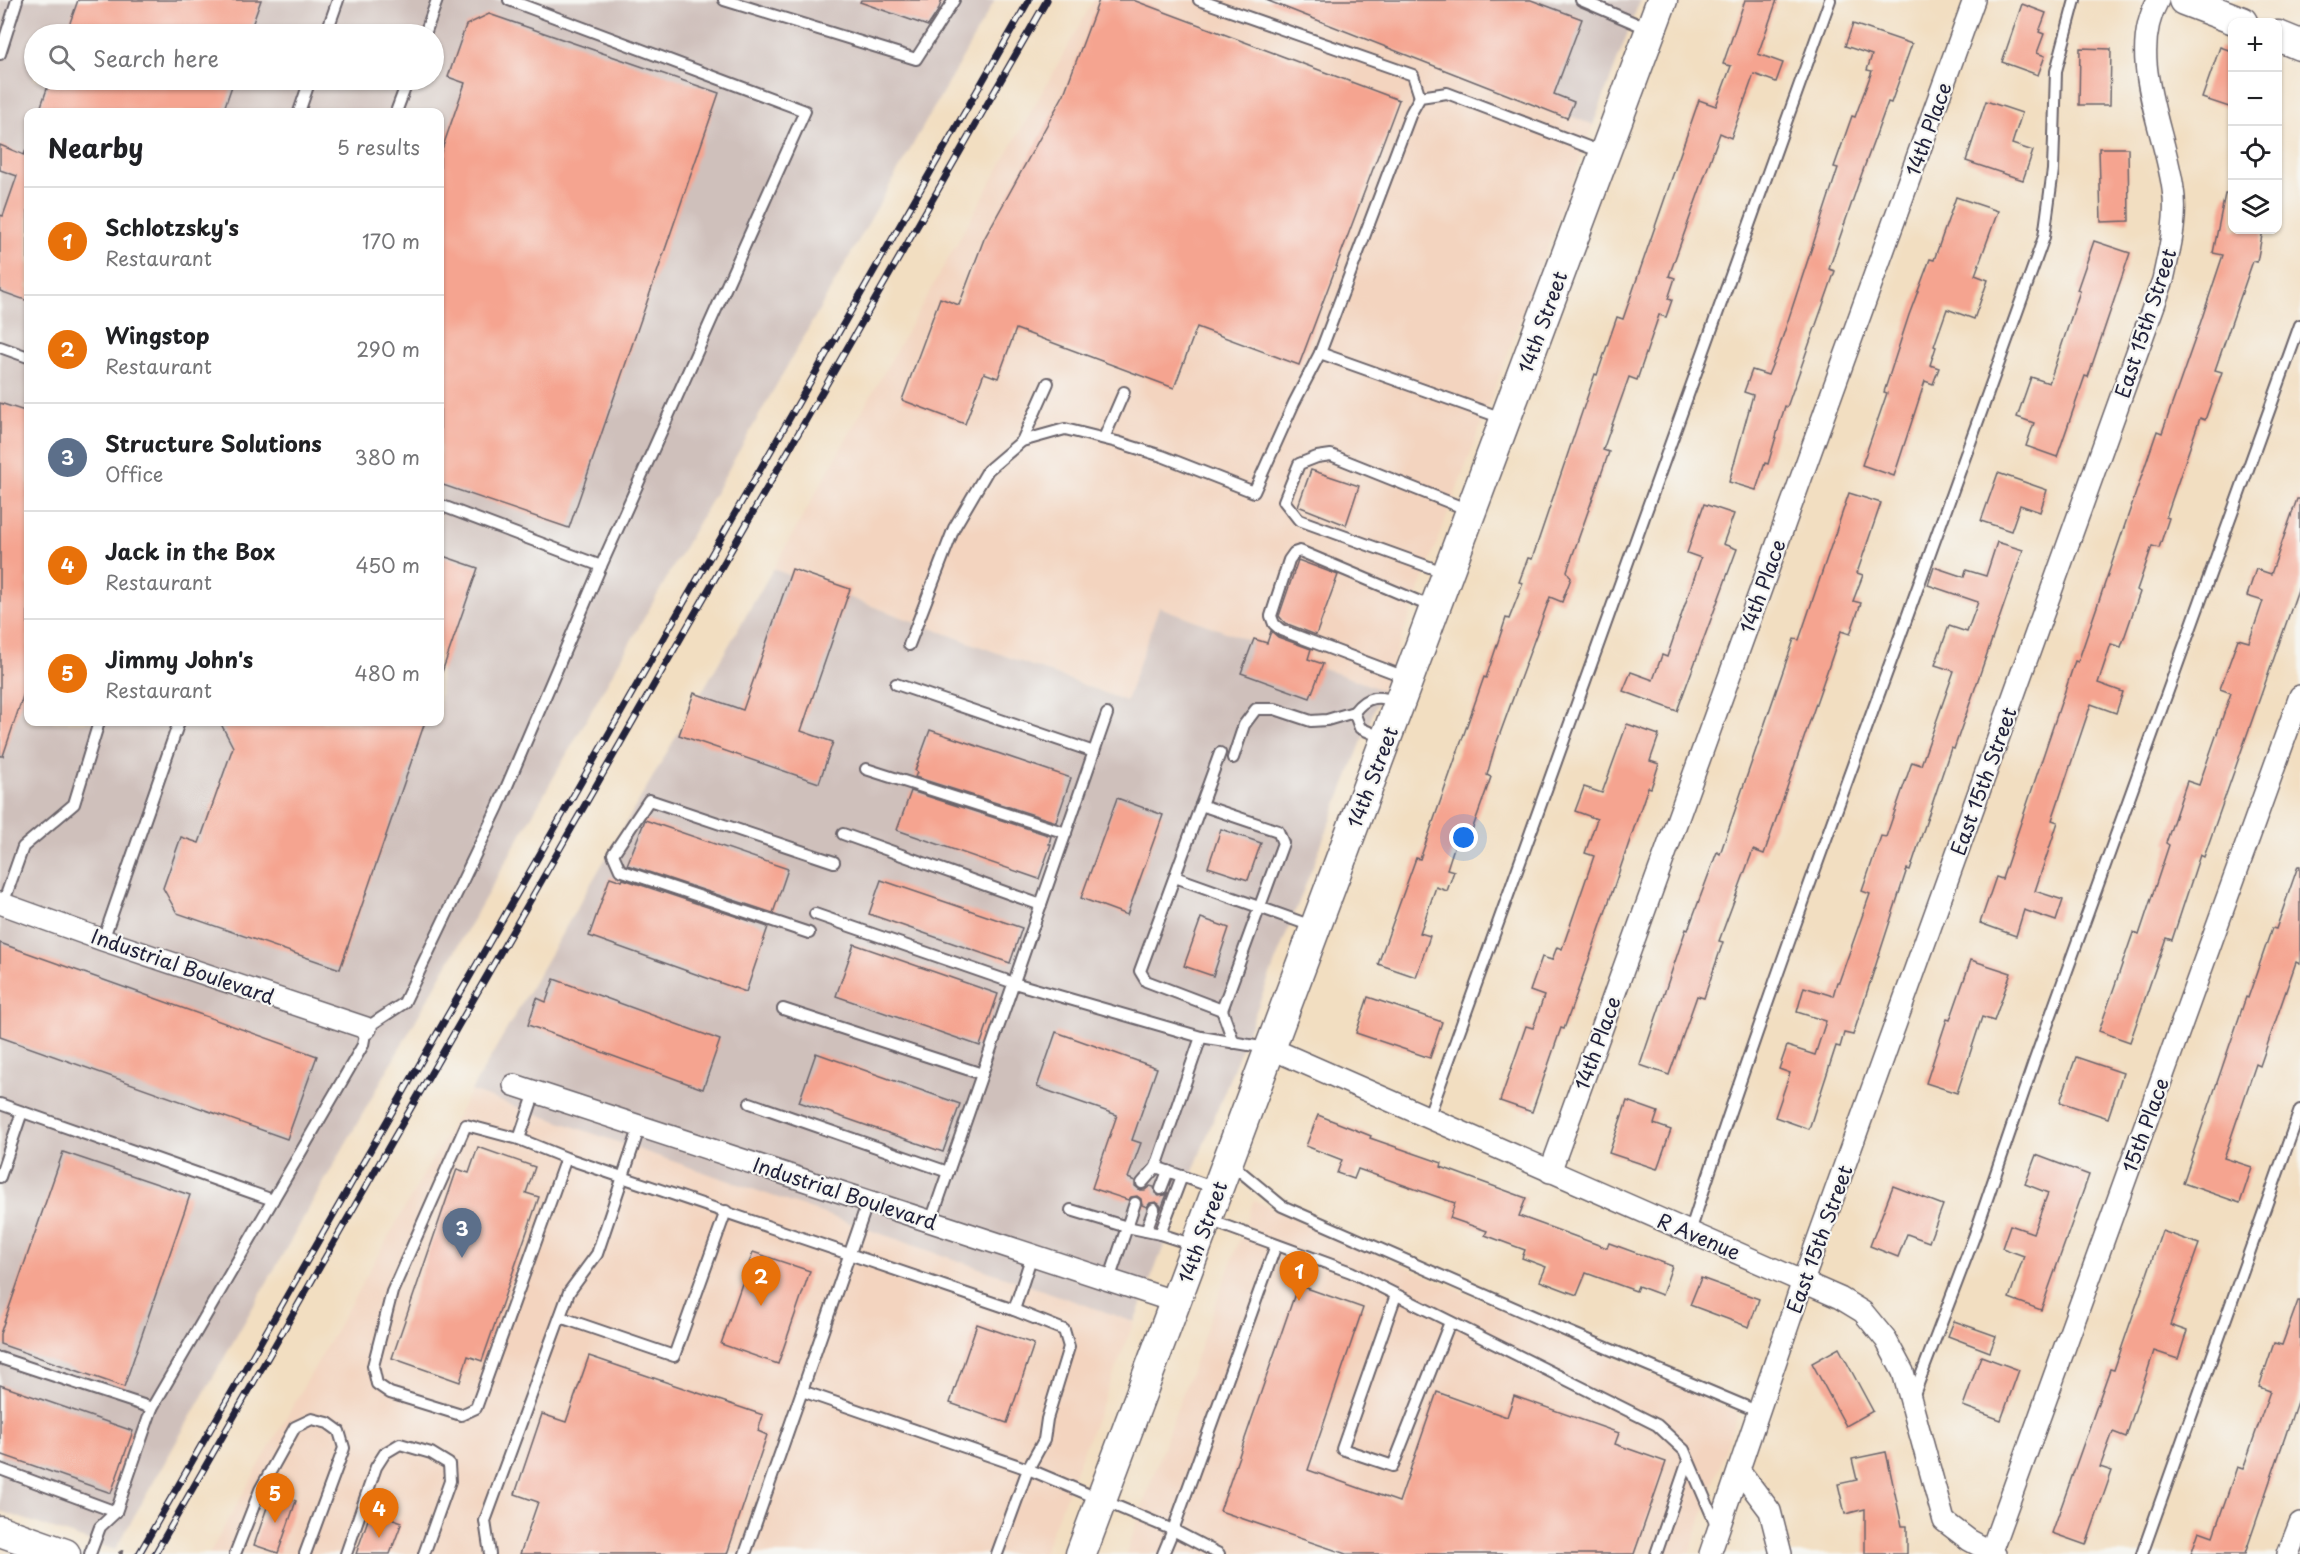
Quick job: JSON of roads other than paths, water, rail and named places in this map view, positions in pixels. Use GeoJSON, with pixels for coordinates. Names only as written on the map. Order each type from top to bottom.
{"type":"FeatureCollection","features":[{"type":"Feature","properties":{"kind":"main road","name":"14th Street"},"geometry":{"type":"LineString","coordinates":[[1081,1554],[1662,0]]}},
{"type":"Feature","properties":{"kind":"main road"},"geometry":{"type":"LineString","coordinates":[[2184,0],[2231,18]]}},
{"type":"Feature","properties":{"kind":"main road"},"geometry":{"type":"LineString","coordinates":[[2282,38],[2300,45]]}},
{"type":"Feature","properties":{"kind":"main road"},"geometry":{"type":"LineString","coordinates":[[0,1531],[65,1554]]}},
{"type":"Feature","properties":{"kind":"street","name":"14th Place"},"geometry":{"type":"LineString","coordinates":[[1550,1172],[1974,0]]}},
{"type":"Feature","properties":{"kind":"street","name":"East 15th Street"},"geometry":{"type":"LineString","coordinates":[[1710,1554],[1803,1281],[2163,280],[2172,237],[2174,192],[2166,146],[2146,72],[2146,41],[2152,11],[2158,0]]}},
{"type":"Feature","properties":{"kind":"street","name":"15th Place"},"geometry":{"type":"LineString","coordinates":[[1992,1553],[2300,696]]}},
{"type":"Feature","properties":{"kind":"street","name":"Industrial Boulevard"},"geometry":{"type":"LineString","coordinates":[[2,903],[103,940],[366,1028]]}},
{"type":"Feature","properties":{"kind":"street","name":"R Avenue"},"geometry":{"type":"LineString","coordinates":[[1270,1048],[1803,1281],[1840,1298],[1863,1312],[1886,1340],[1898,1364],[1944,1521],[1969,1540],[1992,1553]]}},
{"type":"Feature","properties":{"kind":"street","name":"Industrial Boulevard"},"geometry":{"type":"LineString","coordinates":[[514,1085],[1176,1302]]}},
{"type":"Feature","properties":{"kind":"street"},"geometry":{"type":"LineString","coordinates":[[1739,1470],[1770,1511],[1781,1554]]}},
{"type":"Feature","properties":{"kind":"street"},"geometry":{"type":"LineString","coordinates":[[2288,1554],[2300,1523]]}},
{"type":"Feature","properties":{"kind":"lane"},"geometry":{"type":"LineString","coordinates":[[0,54],[17,0]]}},
{"type":"Feature","properties":{"kind":"lane"},"geometry":{"type":"LineString","coordinates":[[330,24],[338,0]]}},
{"type":"Feature","properties":{"kind":"lane"},"geometry":{"type":"LineString","coordinates":[[429,24],[437,0]]}},
{"type":"Feature","properties":{"kind":"lane"},"geometry":{"type":"LineString","coordinates":[[90,1554],[100,1527],[116,1512],[152,1408],[363,1045],[366,1028],[404,1003],[498,807],[601,566],[805,111],[509,0]]}},
{"type":"Feature","properties":{"kind":"lane"},"geometry":{"type":"LineString","coordinates":[[724,0],[916,59],[954,0]]}},
{"type":"Feature","properties":{"kind":"lane"},"geometry":{"type":"LineString","coordinates":[[909,645],[954,528],[988,470],[1022,441],[1065,429],[1162,456],[1254,492],[1294,402],[1320,353],[1411,112],[1420,97],[1413,75],[1199,0]]}},
{"type":"Feature","properties":{"kind":"lane"},"geometry":{"type":"LineString","coordinates":[[1581,0],[1651,30]]}},
{"type":"Feature","properties":{"kind":"lane"},"geometry":{"type":"LineString","coordinates":[[1428,1118],[1830,0]]}},
{"type":"Feature","properties":{"kind":"lane"},"geometry":{"type":"LineString","coordinates":[[1690,1232],[1741,1078],[1859,743],[1898,642],[2044,237],[2053,170],[2056,71],[2075,0]]}},
{"type":"Feature","properties":{"kind":"lane"},"geometry":{"type":"LineString","coordinates":[[300,108],[307,90]]}},
{"type":"Feature","properties":{"kind":"lane"},"geometry":{"type":"LineString","coordinates":[[398,108],[404,90]]}},
{"type":"Feature","properties":{"kind":"lane"},"geometry":{"type":"LineString","coordinates":[[1420,97],[1447,93],[1605,153]]}},
{"type":"Feature","properties":{"kind":"lane"},"geometry":{"type":"LineString","coordinates":[[1911,1402],[1974,1237],[2034,1062],[2300,325]]}},
{"type":"Feature","properties":{"kind":"lane"},"geometry":{"type":"LineString","coordinates":[[0,347],[24,356]]}},
{"type":"Feature","properties":{"kind":"lane"},"geometry":{"type":"LineString","coordinates":[[1320,353],[1505,419]]}},
{"type":"Feature","properties":{"kind":"lane"},"geometry":{"type":"LineString","coordinates":[[1022,441],[1048,384]]}},
{"type":"Feature","properties":{"kind":"lane"},"geometry":{"type":"LineString","coordinates":[[1104,438],[1124,392]]}},
{"type":"Feature","properties":{"kind":"lane"},"geometry":{"type":"LineString","coordinates":[[1448,573],[1299,520],[1284,501],[1299,464],[1317,457],[1331,455],[1471,511]]}},
{"type":"Feature","properties":{"kind":"lane"},"geometry":{"type":"LineString","coordinates":[[444,507],[601,566]]}},
{"type":"Feature","properties":{"kind":"lane"},"geometry":{"type":"LineString","coordinates":[[1404,690],[1281,630],[1274,624],[1270,616],[1289,560],[1294,553],[1300,551],[1435,609]]}},
{"type":"Feature","properties":{"kind":"lane"},"geometry":{"type":"LineString","coordinates":[[896,684],[1094,752]]}},
{"type":"Feature","properties":{"kind":"lane"},"geometry":{"type":"LineString","coordinates":[[1233,758],[1244,725],[1256,709],[1275,709],[1311,721],[1328,720],[1354,712],[1361,702],[1370,698],[1404,690]]}},
{"type":"Feature","properties":{"kind":"lane"},"geometry":{"type":"LineString","coordinates":[[1354,712],[1360,728],[1386,739]]}},
{"type":"Feature","properties":{"kind":"lane"},"geometry":{"type":"LineString","coordinates":[[932,1221],[1107,714]]}},
{"type":"Feature","properties":{"kind":"lane"},"geometry":{"type":"LineString","coordinates":[[2,903],[23,848],[74,804],[98,726]]}},
{"type":"Feature","properties":{"kind":"lane"},"geometry":{"type":"LineString","coordinates":[[103,940],[178,726]]}},
{"type":"Feature","properties":{"kind":"lane"},"geometry":{"type":"LineString","coordinates":[[1220,753],[1140,971],[1146,981],[1222,1010]]}},
{"type":"Feature","properties":{"kind":"lane"},"geometry":{"type":"LineString","coordinates":[[866,769],[1066,833]]}},
{"type":"Feature","properties":{"kind":"lane"},"geometry":{"type":"LineString","coordinates":[[809,933],[620,870],[613,854],[649,800],[834,862]]}},
{"type":"Feature","properties":{"kind":"lane"},"geometry":{"type":"LineString","coordinates":[[1201,805],[1278,831],[1282,843],[1222,1010],[1234,1044]]}},
{"type":"Feature","properties":{"kind":"lane"},"geometry":{"type":"LineString","coordinates":[[843,834],[1041,905]]}},
{"type":"Feature","properties":{"kind":"lane"},"geometry":{"type":"LineString","coordinates":[[1175,877],[1316,927]]}},
{"type":"Feature","properties":{"kind":"lane"},"geometry":{"type":"LineString","coordinates":[[816,914],[1014,983],[1201,1037],[1270,1048]]}},
{"type":"Feature","properties":{"kind":"lane"},"geometry":{"type":"LineString","coordinates":[[783,1009],[982,1074]]}},
{"type":"Feature","properties":{"kind":"lane"},"geometry":{"type":"LineString","coordinates":[[1142,1183],[1156,1167],[1201,1037]]}},
{"type":"Feature","properties":{"kind":"lane"},"geometry":{"type":"LineString","coordinates":[[519,1139],[536,1092]]}},
{"type":"Feature","properties":{"kind":"lane"},"geometry":{"type":"LineString","coordinates":[[750,1103],[948,1172]]}},
{"type":"Feature","properties":{"kind":"lane"},"geometry":{"type":"LineString","coordinates":[[0,1104],[273,1200]]}},
{"type":"Feature","properties":{"kind":"lane"},"geometry":{"type":"LineString","coordinates":[[2142,1554],[2300,1110]]}},
{"type":"Feature","properties":{"kind":"lane"},"geometry":{"type":"LineString","coordinates":[[0,1177],[22,1112]]}},
{"type":"Feature","properties":{"kind":"lane"},"geometry":{"type":"LineString","coordinates":[[566,1158],[476,1408],[461,1415],[390,1393],[377,1384],[373,1366],[392,1292],[466,1125],[519,1139],[566,1158],[1014,1310],[1064,1330],[1069,1347],[1047,1419],[1044,1440],[1028,1469],[997,1554]]}},
{"type":"Feature","properties":{"kind":"lane"},"geometry":{"type":"LineString","coordinates":[[490,1554],[485,1521],[569,1292],[597,1254],[640,1126]]}},
{"type":"Feature","properties":{"kind":"lane"},"geometry":{"type":"LineString","coordinates":[[1228,1161],[1282,1206],[1759,1412]]}},
{"type":"Feature","properties":{"kind":"lane"},"geometry":{"type":"LineString","coordinates":[[1156,1167],[1218,1190]]}},
{"type":"Feature","properties":{"kind":"lane"},"geometry":{"type":"LineString","coordinates":[[1161,1189],[1168,1171]]}},
{"type":"Feature","properties":{"kind":"lane"},"geometry":{"type":"LineString","coordinates":[[1160,1234],[1182,1176]]}},
{"type":"Feature","properties":{"kind":"lane"},"geometry":{"type":"LineString","coordinates":[[745,1554],[868,1201]]}},
{"type":"Feature","properties":{"kind":"lane"},"geometry":{"type":"LineString","coordinates":[[1109,1280],[1135,1203]]}},
{"type":"Feature","properties":{"kind":"lane"},"geometry":{"type":"LineString","coordinates":[[1146,1231],[1154,1209]]}},
{"type":"Feature","properties":{"kind":"lane"},"geometry":{"type":"LineString","coordinates":[[1071,1210],[1127,1227],[1160,1234],[1202,1232],[1276,1245],[1351,1272],[1657,1425],[1684,1450],[1718,1530]]}},
{"type":"Feature","properties":{"kind":"lane"},"geometry":{"type":"LineString","coordinates":[[560,1317],[674,1356],[726,1211]]}},
{"type":"Feature","properties":{"kind":"lane"},"geometry":{"type":"LineString","coordinates":[[1162,1554],[1173,1530],[1276,1245]]}},
{"type":"Feature","properties":{"kind":"lane"},"geometry":{"type":"LineString","coordinates":[[1014,1310],[1032,1254]]}},
{"type":"Feature","properties":{"kind":"lane"},"geometry":{"type":"LineString","coordinates":[[1396,1295],[1342,1449],[1393,1466],[1450,1322]]}},
{"type":"Feature","properties":{"kind":"lane"},"geometry":{"type":"LineString","coordinates":[[0,1358],[152,1408]]}},
{"type":"Feature","properties":{"kind":"lane"},"geometry":{"type":"LineString","coordinates":[[802,1391],[1028,1469],[1173,1530],[1219,1554]]}},
{"type":"Feature","properties":{"kind":"lane"},"geometry":{"type":"LineString","coordinates":[[235,1554],[260,1490],[283,1448],[295,1427],[312,1419],[328,1423],[339,1431],[344,1448],[305,1554]]}},
{"type":"Feature","properties":{"kind":"lane"},"geometry":{"type":"LineString","coordinates":[[346,1554],[376,1467],[385,1453],[400,1444],[431,1454],[449,1464],[450,1481],[424,1554]]}},
{"type":"Feature","properties":{"kind":"lane"},"geometry":{"type":"LineString","coordinates":[[1656,1554],[1688,1461]]}},
{"type":"Feature","properties":{"kind":"lane"},"geometry":{"type":"LineString","coordinates":[[0,1469],[116,1512]]}},
{"type":"Feature","properties":{"kind":"railway"},"geometry":{"type":"LineString","coordinates":[[139,1554],[1029,0]]}},
{"type":"Feature","properties":{"kind":"railway"},"geometry":{"type":"LineString","coordinates":[[155,1554],[1047,0]]}},
{"type":"Feature","properties":{"kind":"place","name":"Structure Solutions"},"geometry":{"type":"Point","coordinates":[462,1258]}},
{"type":"Feature","properties":{"kind":"place","name":"Schlotzsky's"},"geometry":{"type":"Point","coordinates":[1299,1301]}},
{"type":"Feature","properties":{"kind":"place","name":"Wingstop"},"geometry":{"type":"Point","coordinates":[761,1306]}},
{"type":"Feature","properties":{"kind":"place","name":"Jimmy John's"},"geometry":{"type":"Point","coordinates":[275,1523]}},
{"type":"Feature","properties":{"kind":"place","name":"Jack in the Box"},"geometry":{"type":"Point","coordinates":[379,1538]}}]}
